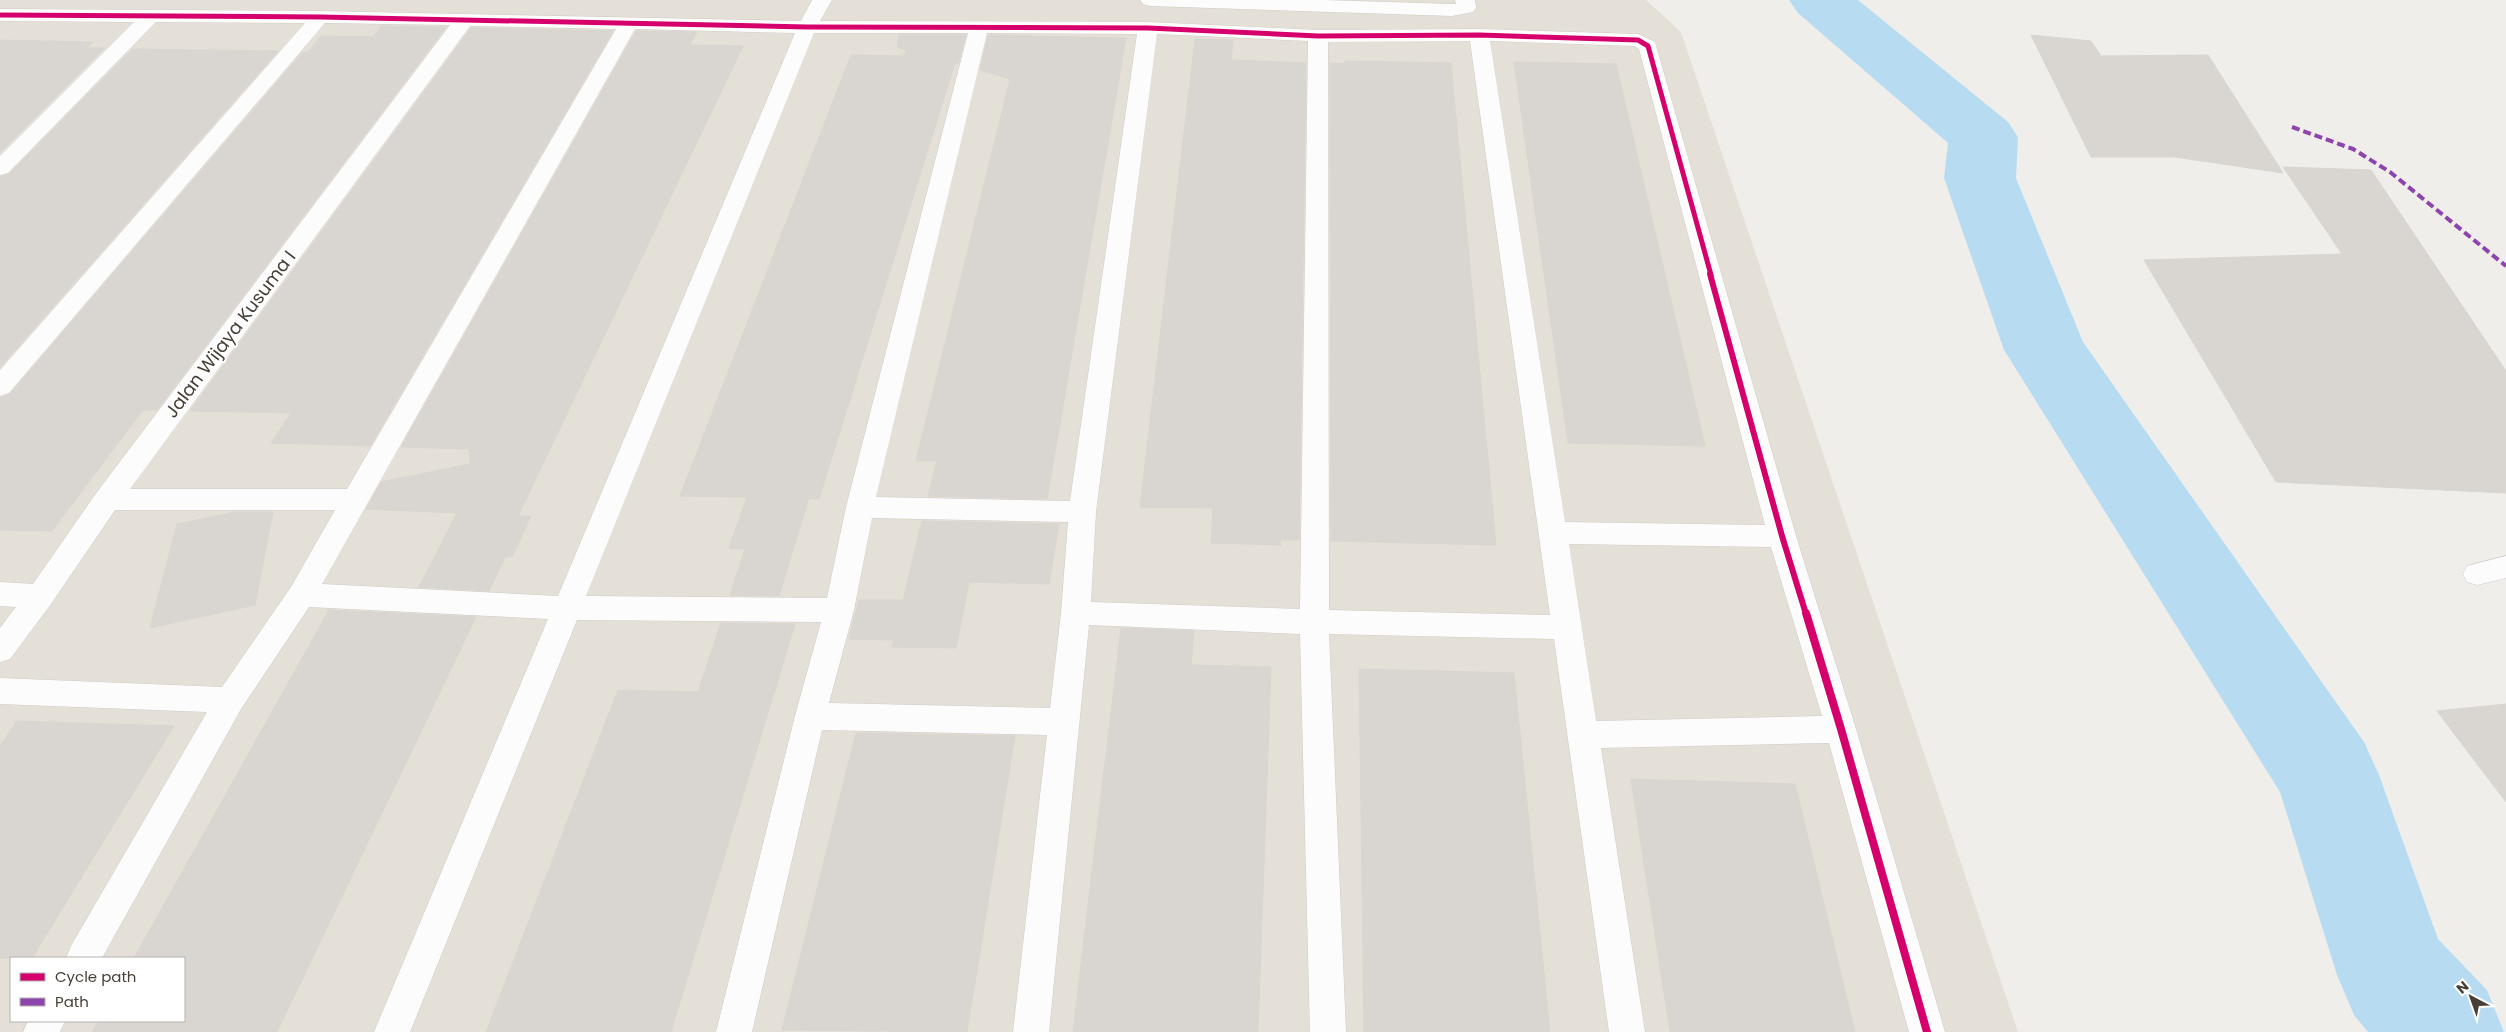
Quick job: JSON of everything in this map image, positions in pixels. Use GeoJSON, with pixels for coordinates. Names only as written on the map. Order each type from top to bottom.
{"type":"FeatureCollection","features":[{"type":"Feature","properties":{"kind":"street"},"geometry":{"type":"LineString","coordinates":[[392,1032],[807,27],[822,0]]}},
{"type":"Feature","properties":{"kind":"street"},"geometry":{"type":"LineString","coordinates":[[1150,0],[1299,2],[1452,10],[1466,8],[1465,0]]}},
{"type":"Feature","properties":{"kind":"street"},"geometry":{"type":"LineString","coordinates":[[0,168],[150,17]]}},
{"type":"Feature","properties":{"kind":"street"},"geometry":{"type":"LineString","coordinates":[[0,387],[320,17]]}},
{"type":"Feature","properties":{"kind":"street"},"geometry":{"type":"LineString","coordinates":[[2,18],[320,17],[807,27],[1148,28],[1318,36],[1479,35],[1624,38],[1638,40],[1648,46],[1782,536],[1841,729],[1926,1032]]}},
{"type":"Feature","properties":{"kind":"street","name":"Jalan Wijaya Kusuma I"},"geometry":{"type":"LineString","coordinates":[[0,650],[41,596],[107,499],[464,20]]}},
{"type":"Feature","properties":{"kind":"street"},"geometry":{"type":"LineString","coordinates":[[84,957],[230,700],[301,595],[629,23]]}},
{"type":"Feature","properties":{"kind":"street"},"geometry":{"type":"LineString","coordinates":[[734,1032],[810,716],[839,610],[860,507],[979,28]]}},
{"type":"Feature","properties":{"kind":"street"},"geometry":{"type":"LineString","coordinates":[[1031,1032],[1076,613],[1082,512],[1148,28]]}},
{"type":"Feature","properties":{"kind":"street"},"geometry":{"type":"LineString","coordinates":[[1479,35],[1555,533],[1582,735],[1628,1032]]}},
{"type":"Feature","properties":{"kind":"street"},"geometry":{"type":"LineString","coordinates":[[1318,36],[1314,622],[1328,1032]]}},
{"type":"Feature","properties":{"kind":"street"},"geometry":{"type":"LineString","coordinates":[[107,499],[356,500]]}},
{"type":"Feature","properties":{"kind":"street"},"geometry":{"type":"LineString","coordinates":[[860,507],[1082,512]]}},
{"type":"Feature","properties":{"kind":"street"},"geometry":{"type":"LineString","coordinates":[[1555,533],[1782,536]]}},
{"type":"Feature","properties":{"kind":"street"},"geometry":{"type":"LineString","coordinates":[[2477,574],[2506,567]]}},
{"type":"Feature","properties":{"kind":"street"},"geometry":{"type":"LineString","coordinates":[[0,594],[41,596]]}},
{"type":"Feature","properties":{"kind":"street"},"geometry":{"type":"LineString","coordinates":[[301,595],[566,608],[839,610]]}},
{"type":"Feature","properties":{"kind":"street"},"geometry":{"type":"LineString","coordinates":[[1076,613],[1314,622],[1568,627]]}},
{"type":"Feature","properties":{"kind":"street"},"geometry":{"type":"LineString","coordinates":[[0,691],[230,700]]}},
{"type":"Feature","properties":{"kind":"street"},"geometry":{"type":"LineString","coordinates":[[810,716],[1065,722]]}},
{"type":"Feature","properties":{"kind":"street"},"geometry":{"type":"LineString","coordinates":[[1582,735],[1841,729]]}},
{"type":"Feature","properties":{"kind":"shaded area"},"geometry":{"type":"Polygon","coordinates":[[[0,0],[1646,0],[1681,32],[2018,1032],[0,1032],[0,0]]]}},
{"type":"Feature","properties":{"kind":"building"},"geometry":{"type":"Polygon","coordinates":[[[382,26],[446,27],[157,410],[143,410],[52,531],[0,530],[0,398],[10,394],[303,52],[308,52],[321,36],[373,37],[382,26]]]}},
{"type":"Feature","properties":{"kind":"building"},"geometry":{"type":"Polygon","coordinates":[[[471,28],[613,31],[370,446],[271,443],[291,413],[190,411],[471,28]]]}},
{"type":"Feature","properties":{"kind":"building"},"geometry":{"type":"Polygon","coordinates":[[[636,31],[697,32],[690,45],[743,46],[518,516],[531,516],[512,557],[505,557],[489,591],[419,587],[457,513],[366,509],[381,482],[470,464],[469,449],[401,447],[636,31]]]}},
{"type":"Feature","properties":{"kind":"building"},"geometry":{"type":"Polygon","coordinates":[[[899,35],[966,35],[958,64],[955,63],[819,499],[809,498],[779,596],[730,595],[745,549],[729,548],[747,497],[680,496],[851,55],[904,56],[906,50],[897,47],[899,35]]]}},
{"type":"Feature","properties":{"kind":"building"},"geometry":{"type":"Polygon","coordinates":[[[988,35],[1126,38],[1047,499],[928,496],[937,461],[916,461],[1010,79],[980,70],[988,35]]]}},
{"type":"Feature","properties":{"kind":"building"},"geometry":{"type":"Polygon","coordinates":[[[2031,35],[2091,41],[2101,56],[2208,55],[2283,173],[2175,157],[2091,157],[2031,35]]]}},
{"type":"Feature","properties":{"kind":"building"},"geometry":{"type":"Polygon","coordinates":[[[1195,39],[1233,40],[1231,60],[1306,63],[1299,540],[1281,540],[1281,545],[1211,543],[1213,508],[1140,507],[1195,39]]]}},
{"type":"Feature","properties":{"kind":"building"},"geometry":{"type":"Polygon","coordinates":[[[0,40],[93,42],[87,48],[105,48],[0,153],[0,40]]]}},
{"type":"Feature","properties":{"kind":"building"},"geometry":{"type":"Polygon","coordinates":[[[133,49],[278,51],[0,367],[0,177],[9,174],[133,49]]]}},
{"type":"Feature","properties":{"kind":"building"},"geometry":{"type":"Polygon","coordinates":[[[1345,61],[1451,63],[1496,545],[1331,541],[1330,63],[1345,64],[1345,61]]]}},
{"type":"Feature","properties":{"kind":"building"},"geometry":{"type":"Polygon","coordinates":[[[1514,62],[1616,64],[1705,446],[1568,443],[1514,62]]]}},
{"type":"Feature","properties":{"kind":"building"},"geometry":{"type":"Polygon","coordinates":[[[2283,167],[2371,170],[2506,371],[2506,493],[2276,482],[2144,260],[2342,254],[2283,167]]]}},
{"type":"Feature","properties":{"kind":"building"},"geometry":{"type":"Polygon","coordinates":[[[236,512],[273,512],[255,605],[150,628],[177,524],[236,512]]]}},
{"type":"Feature","properties":{"kind":"building"},"geometry":{"type":"Polygon","coordinates":[[[922,521],[1059,524],[1049,584],[969,582],[956,648],[892,647],[894,640],[849,639],[859,600],[903,600],[922,521]]]}},
{"type":"Feature","properties":{"kind":"building"},"geometry":{"type":"Polygon","coordinates":[[[329,610],[476,617],[277,1032],[92,1032],[98,1022],[185,1022],[185,957],[135,957],[329,610]]]}},
{"type":"Feature","properties":{"kind":"building"},"geometry":{"type":"Polygon","coordinates":[[[721,623],[795,624],[671,1032],[486,1032],[618,690],[698,692],[721,623]]]}},
{"type":"Feature","properties":{"kind":"building"},"geometry":{"type":"Polygon","coordinates":[[[1121,628],[1194,631],[1191,665],[1271,667],[1258,1032],[1073,1032],[1121,628]]]}},
{"type":"Feature","properties":{"kind":"building"},"geometry":{"type":"Polygon","coordinates":[[[1359,669],[1514,673],[1550,1032],[1364,1032],[1359,669]]]}},
{"type":"Feature","properties":{"kind":"building"},"geometry":{"type":"Polygon","coordinates":[[[2506,704],[2506,802],[2437,711],[2506,704]]]}},
{"type":"Feature","properties":{"kind":"building"},"geometry":{"type":"Polygon","coordinates":[[[17,721],[174,726],[33,957],[0,958],[0,746],[17,721]]]}},
{"type":"Feature","properties":{"kind":"building"},"geometry":{"type":"Polygon","coordinates":[[[856,733],[1015,736],[967,1032],[782,1030],[856,733]]]}},
{"type":"Feature","properties":{"kind":"building"},"geometry":{"type":"Polygon","coordinates":[[[1631,779],[1795,784],[1855,1032],[1670,1032],[1631,779]]]}},
{"type":"Feature","properties":{"kind":"waterway"},"geometry":{"type":"LineString","coordinates":[[1820,0],[1983,137],[1980,178],[2045,350],[2327,775],[2394,975],[2445,1032]]}},
{"type":"Feature","properties":{"kind":"marked path"},"geometry":{"type":"LineString","coordinates":[[2292,127],[2353,149],[2390,172],[2506,266]]}},
{"type":"Feature","properties":{"kind":"cycle path"},"geometry":{"type":"LineString","coordinates":[[0,15],[320,17],[807,27],[1148,28],[1318,36],[1479,35],[1638,40],[1648,46],[1782,536],[1841,729],[1927,1032]]}}]}
